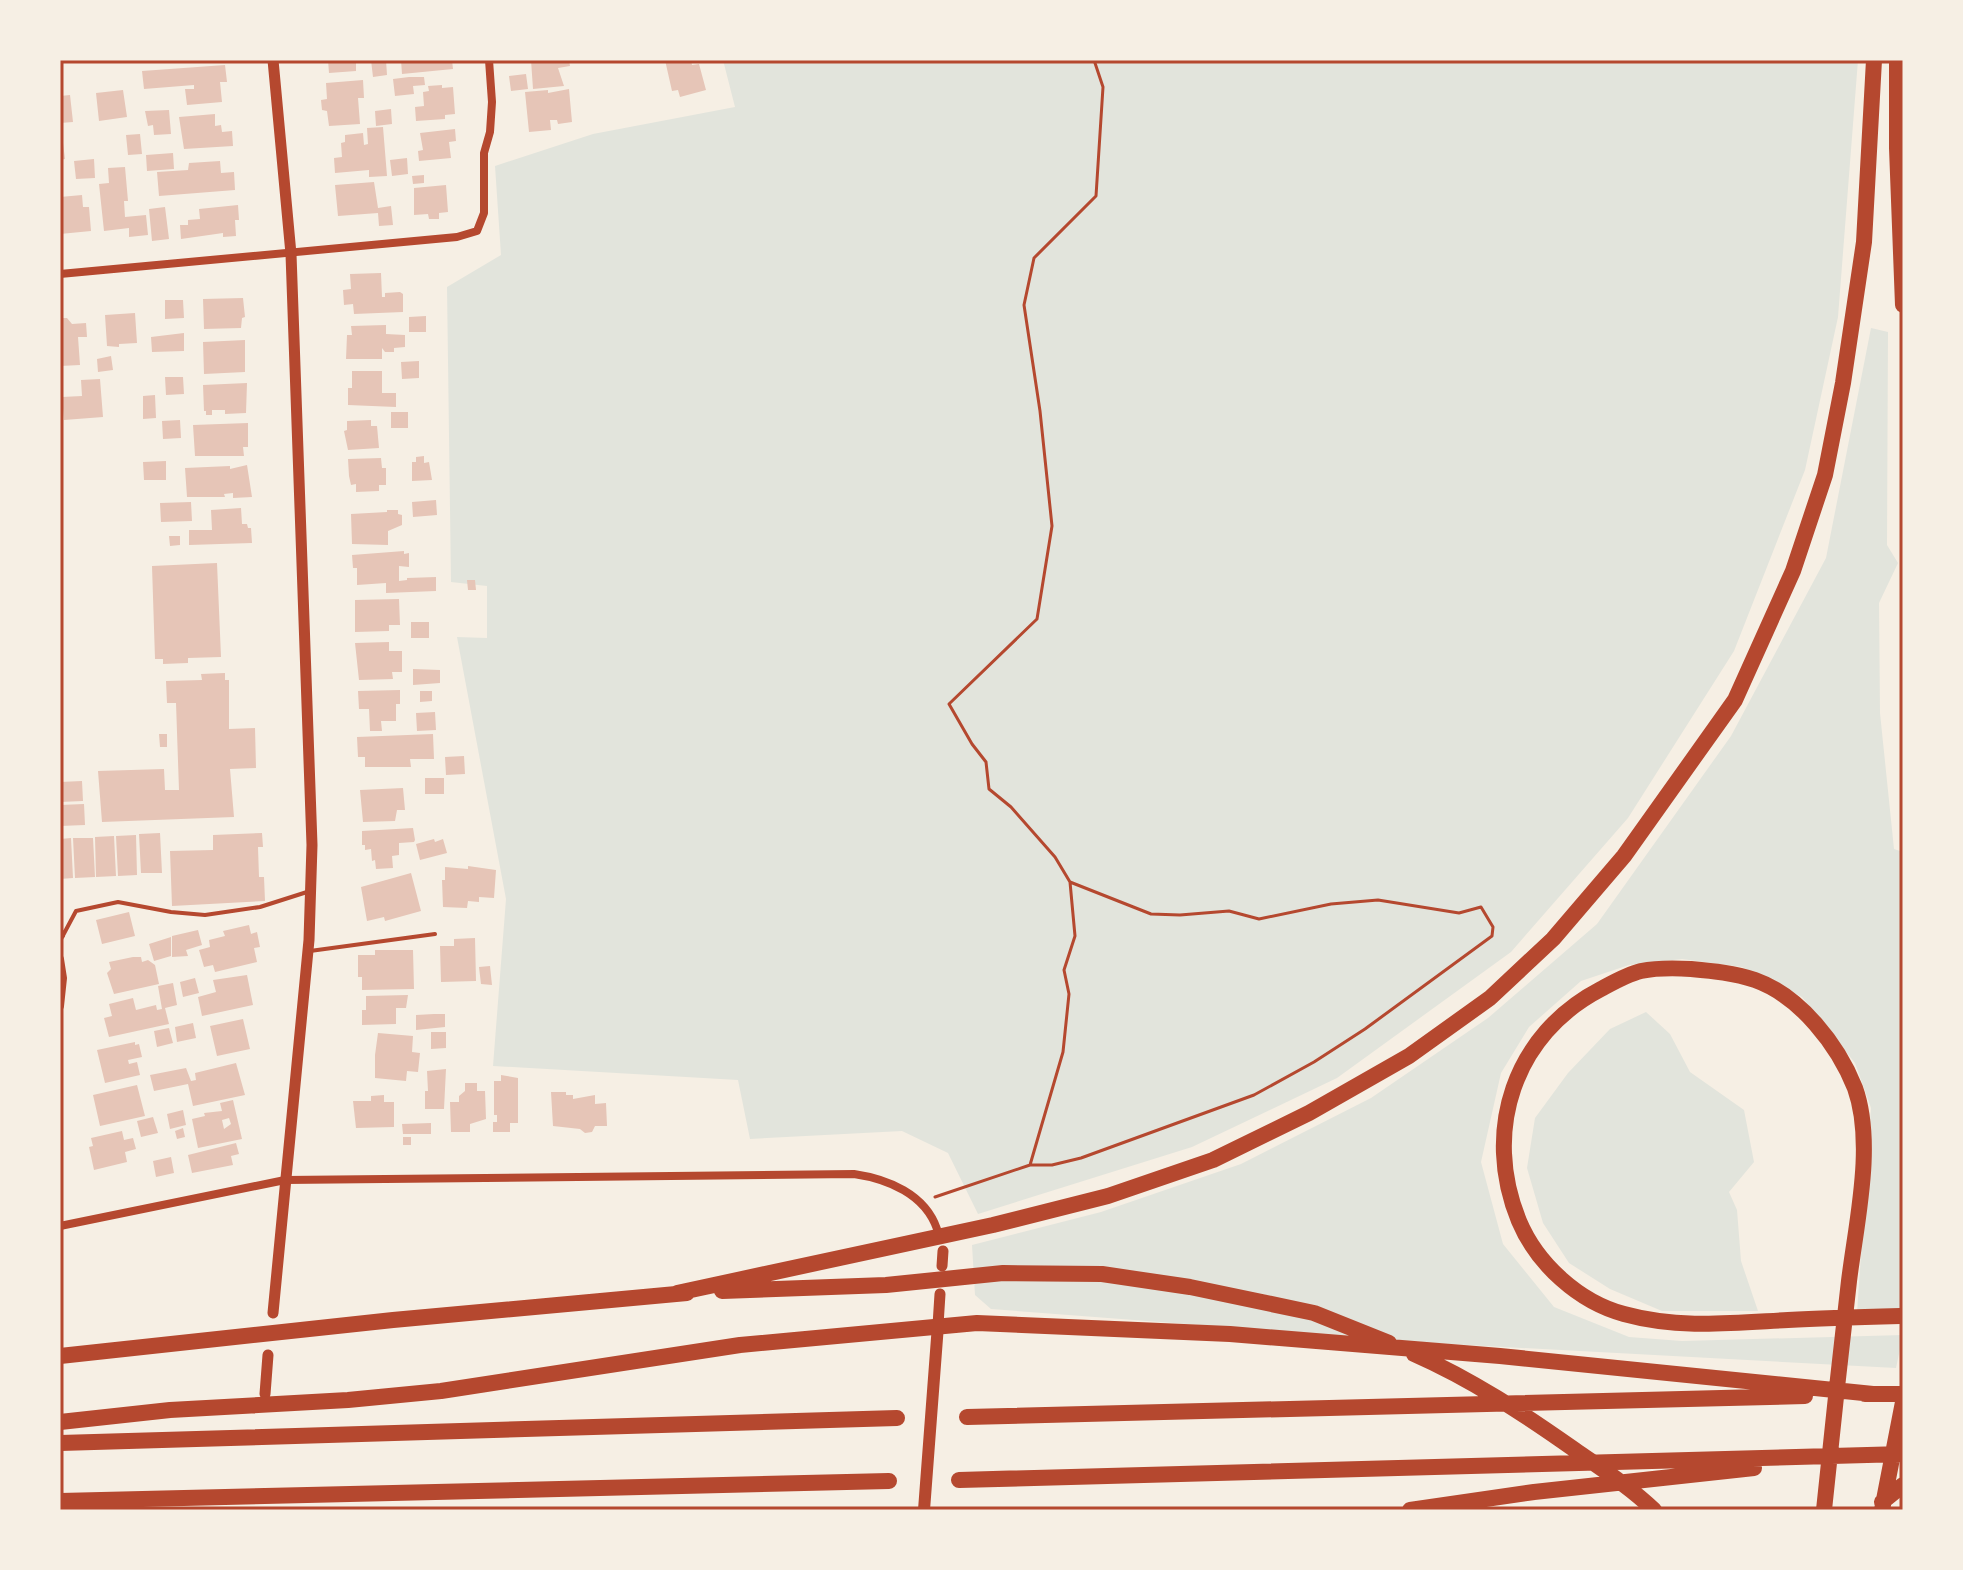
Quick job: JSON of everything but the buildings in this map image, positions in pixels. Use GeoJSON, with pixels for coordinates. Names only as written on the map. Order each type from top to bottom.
{"type":"FeatureCollection","features":[{"type":"Feature","properties":{"kind":"highway"},"geometry":{"type":"LineString","coordinates":[[677,1293],[993,1225],[1108,1196],[1213,1160],[1309,1113],[1409,1056],[1490,998],[1553,939],[1624,856],[1735,700],[1793,571],[1825,475],[1843,383],[1864,242],[1874,60]]}},
{"type":"Feature","properties":{"kind":"highway"},"geometry":{"type":"LineString","coordinates":[[1897,60],[1903,305]]}},
{"type":"Feature","properties":{"kind":"highway"},"geometry":{"type":"LineString","coordinates":[[1824,1510],[1849,1283],[1863,1161],[1863,1127],[1855,1090],[1834,1047],[1809,1018],[1786,998],[1758,981],[1723,971],[1680,968],[1641,972],[1585,997],[1537,1039],[1510,1098],[1504,1129],[1503,1164],[1510,1197],[1524,1232],[1544,1262],[1582,1295],[1620,1313],[1663,1323],[1714,1324],[1903,1316]]}},
{"type":"Feature","properties":{"kind":"highway"},"geometry":{"type":"LineString","coordinates":[[60,1356],[677,1293],[886,1285],[1003,1273],[1102,1274],[1190,1287],[1314,1313],[1450,1370],[1539,1425],[1636,1493],[1654,1510]]}},
{"type":"Feature","properties":{"kind":"highway"},"geometry":{"type":"LineString","coordinates":[[60,1422],[170,1410],[348,1400],[511,1382],[740,1345],[977,1323],[1230,1334],[1500,1356],[1873,1394]]}},
{"type":"Feature","properties":{"kind":"highway"},"geometry":{"type":"LineString","coordinates":[[967,1417],[1903,1394]]}},
{"type":"Feature","properties":{"kind":"highway"},"geometry":{"type":"LineString","coordinates":[[1882,1510],[1903,1402]]}},
{"type":"Feature","properties":{"kind":"highway"},"geometry":{"type":"LineString","coordinates":[[60,1443],[897,1418]]}},
{"type":"Feature","properties":{"kind":"highway"},"geometry":{"type":"LineString","coordinates":[[959,1480],[1903,1454]]}},
{"type":"Feature","properties":{"kind":"highway"},"geometry":{"type":"LineString","coordinates":[[1410,1510],[1534,1492],[1874,1455]]}},
{"type":"Feature","properties":{"kind":"highway"},"geometry":{"type":"LineString","coordinates":[[64,1501],[889,1481]]}},
{"type":"Feature","properties":{"kind":"highway"},"geometry":{"type":"LineString","coordinates":[[1871,1510],[1903,1485]]}},
{"type":"Feature","properties":{"kind":"highway"},"geometry":{"type":"LineString","coordinates":[[64,1501],[103,1510]]}},
{"type":"Feature","properties":{"kind":"main road"},"geometry":{"type":"LineString","coordinates":[[924,1510],[938,1325]]}},
{"type":"Feature","properties":{"kind":"street"},"geometry":{"type":"LineString","coordinates":[[273,60],[291,254],[310,748],[311,890],[308,951],[273,1313]]}},
{"type":"Feature","properties":{"kind":"street"},"geometry":{"type":"LineString","coordinates":[[60,274],[457,237],[477,231],[484,213],[484,153],[490,132],[492,102],[489,60]]}},
{"type":"Feature","properties":{"kind":"street"},"geometry":{"type":"LineString","coordinates":[[60,959],[63,978],[60,1006]]}},
{"type":"Feature","properties":{"kind":"street"},"geometry":{"type":"LineString","coordinates":[[60,1226],[285,1180],[854,1174],[882,1178],[902,1188],[933,1216],[937,1229]]}},
{"type":"Feature","properties":{"kind":"street"},"geometry":{"type":"LineString","coordinates":[[942,1266],[943,1251]]}},
{"type":"Feature","properties":{"kind":"street"},"geometry":{"type":"LineString","coordinates":[[938,1325],[940,1294]]}},
{"type":"Feature","properties":{"kind":"street"},"geometry":{"type":"LineString","coordinates":[[265,1394],[268,1355]]}},
{"type":"Feature","properties":{"kind":"lane"},"geometry":{"type":"LineString","coordinates":[[62,939],[76,911],[118,902],[205,915],[260,907],[311,890]]}},
{"type":"Feature","properties":{"kind":"lane"},"geometry":{"type":"LineString","coordinates":[[60,927],[62,939]]}},
{"type":"Feature","properties":{"kind":"lane"},"geometry":{"type":"LineString","coordinates":[[308,951],[435,934]]}},
{"type":"Feature","properties":{"kind":"path"},"geometry":{"type":"LineString","coordinates":[[1030,1165],[1063,1052],[1069,994],[1064,970],[1075,936],[1070,882],[1055,857],[989,789],[986,762],[949,704],[1037,619],[1052,526],[1040,411],[1024,305],[1034,258],[1096,196],[1103,87],[1094,60]]}},
{"type":"Feature","properties":{"kind":"path"},"geometry":{"type":"LineString","coordinates":[[920,1203],[1030,1165],[1052,1165],[1081,1158],[1254,1095],[1365,1029],[1492,936],[1493,927],[1481,907],[1459,913],[1378,900],[1331,904],[1259,919],[1229,911],[1151,914],[1070,882]]}},
{"type":"Feature","properties":{"kind":"shaded area"},"geometry":{"type":"Polygon","coordinates":[[[723,60],[1858,60],[1838,317],[1805,470],[1734,651],[1628,818],[1511,952],[1337,1078],[1192,1147],[978,1214],[948,1153],[902,1131],[750,1139],[738,1080],[493,1066],[506,899],[457,637],[487,638],[487,586],[451,582],[447,287],[501,255],[495,166],[593,134],[735,107],[723,60]]]}},
{"type":"Feature","properties":{"kind":"shaded area"},"geometry":{"type":"Polygon","coordinates":[[[1871,328],[1888,332],[1887,545],[1898,563],[1879,603],[1880,713],[1894,849],[1903,852],[1903,1310],[1857,1313],[1871,1108],[1855,1063],[1802,997],[1742,967],[1682,959],[1629,965],[1581,981],[1529,1027],[1501,1073],[1481,1162],[1503,1244],[1554,1307],[1629,1337],[1682,1341],[1903,1335],[1896,1368],[1449,1344],[991,1309],[975,1295],[972,1245],[1101,1212],[1241,1164],[1371,1098],[1488,1018],[1597,924],[1731,736],[1826,558],[1871,328]]]}},
{"type":"Feature","properties":{"kind":"shaded area"},"geometry":{"type":"Polygon","coordinates":[[[1646,1012],[1670,1034],[1690,1072],[1744,1110],[1754,1162],[1729,1192],[1737,1210],[1741,1261],[1758,1311],[1662,1311],[1610,1289],[1569,1263],[1543,1223],[1527,1168],[1535,1118],[1568,1073],[1610,1029],[1646,1012]]]}}]}
